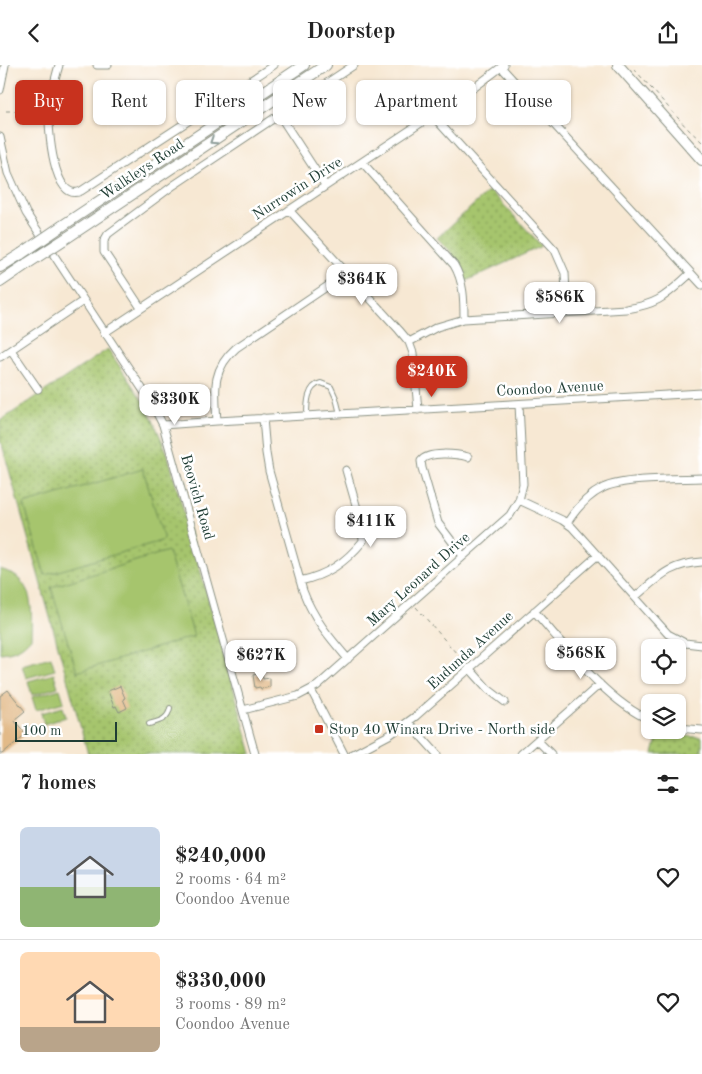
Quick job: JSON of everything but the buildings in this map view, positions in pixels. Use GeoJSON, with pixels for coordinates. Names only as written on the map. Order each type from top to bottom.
{"type":"FeatureCollection","features":[{"type":"Feature","properties":{"kind":"main road","name":"Walkleys Road"},"geometry":{"type":"LineString","coordinates":[[0,267],[304,65]]}},
{"type":"Feature","properties":{"kind":"main road","name":"Walkleys Road"},"geometry":{"type":"LineString","coordinates":[[0,282],[326,65]]}},
{"type":"Feature","properties":{"kind":"main road"},"geometry":{"type":"LineString","coordinates":[[618,65],[702,160]]}},
{"type":"Feature","properties":{"kind":"main road"},"geometry":{"type":"LineString","coordinates":[[674,129],[679,131],[702,151]]}},
{"type":"Feature","properties":{"kind":"street"},"geometry":{"type":"LineString","coordinates":[[0,91],[5,65]]}},
{"type":"Feature","properties":{"kind":"street"},"geometry":{"type":"LineString","coordinates":[[59,65],[51,94],[49,111],[50,141],[56,169],[62,183],[68,191],[74,193],[81,191],[121,166],[274,65]]}},
{"type":"Feature","properties":{"kind":"street"},"geometry":{"type":"LineString","coordinates":[[98,65],[108,65]]}},
{"type":"Feature","properties":{"kind":"street"},"geometry":{"type":"LineString","coordinates":[[332,80],[354,65]]}},
{"type":"Feature","properties":{"kind":"street"},"geometry":{"type":"LineString","coordinates":[[502,66],[702,285]]}},
{"type":"Feature","properties":{"kind":"street","name":"Nurrowin Drive"},"geometry":{"type":"LineString","coordinates":[[476,84],[502,66]]}},
{"type":"Feature","properties":{"kind":"street"},"geometry":{"type":"LineString","coordinates":[[141,308],[104,252],[103,244],[106,237],[157,197],[273,121]]}},
{"type":"Feature","properties":{"kind":"street"},"geometry":{"type":"LineString","coordinates":[[286,125],[325,185]]}},
{"type":"Feature","properties":{"kind":"street","name":"Nurrowin Drive"},"geometry":{"type":"LineString","coordinates":[[104,333],[417,125]]}},
{"type":"Feature","properties":{"kind":"street"},"geometry":{"type":"LineString","coordinates":[[441,125],[554,250],[564,273],[567,313]]}},
{"type":"Feature","properties":{"kind":"street","name":"Beovich Road"},"geometry":{"type":"LineString","coordinates":[[0,137],[6,169],[20,204],[151,402],[163,425],[256,754]]}},
{"type":"Feature","properties":{"kind":"street"},"geometry":{"type":"LineString","coordinates":[[362,162],[454,265],[463,290],[464,319]]}},
{"type":"Feature","properties":{"kind":"street"},"geometry":{"type":"LineString","coordinates":[[289,210],[400,329],[409,342],[415,359],[418,410]]}},
{"type":"Feature","properties":{"kind":"street"},"geometry":{"type":"LineString","coordinates":[[218,421],[215,400],[216,379],[220,367],[230,353],[347,273]]}},
{"type":"Feature","properties":{"kind":"street"},"geometry":{"type":"LineString","coordinates":[[409,342],[437,327],[464,319],[626,309],[646,306],[663,298],[691,273]]}},
{"type":"Feature","properties":{"kind":"street"},"geometry":{"type":"LineString","coordinates":[[0,357],[83,301]]}},
{"type":"Feature","properties":{"kind":"street"},"geometry":{"type":"LineString","coordinates":[[11,349],[38,389]]}},
{"type":"Feature","properties":{"kind":"street","name":"Coondoo Avenue"},"geometry":{"type":"LineString","coordinates":[[163,425],[702,393]]}},
{"type":"Feature","properties":{"kind":"street","name":"Mary Leonard Drive"},"geometry":{"type":"LineString","coordinates":[[243,710],[298,696],[311,690],[506,519],[519,500],[523,479],[519,404]]}},
{"type":"Feature","properties":{"kind":"street"},"geometry":{"type":"LineString","coordinates":[[262,418],[269,471],[306,600],[315,617],[348,659]]}},
{"type":"Feature","properties":{"kind":"street"},"geometry":{"type":"LineString","coordinates":[[463,556],[438,523],[421,461],[428,456],[452,454],[468,457]]}},
{"type":"Feature","properties":{"kind":"street"},"geometry":{"type":"LineString","coordinates":[[300,581],[323,575],[331,570],[363,541],[362,526],[346,470]]}},
{"type":"Feature","properties":{"kind":"street"},"geometry":{"type":"LineString","coordinates":[[567,523],[587,499],[600,489],[611,485],[702,477]]}},
{"type":"Feature","properties":{"kind":"street"},"geometry":{"type":"LineString","coordinates":[[519,500],[567,523],[672,637],[688,644],[702,645]]}},
{"type":"Feature","properties":{"kind":"street","name":"Eudunda Avenue"},"geometry":{"type":"LineString","coordinates":[[353,754],[408,722],[598,555]]}},
{"type":"Feature","properties":{"kind":"street"},"geometry":{"type":"LineString","coordinates":[[635,597],[671,569],[685,564],[702,562]]}},
{"type":"Feature","properties":{"kind":"street"},"geometry":{"type":"LineString","coordinates":[[534,611],[600,684],[627,708],[641,715]]}},
{"type":"Feature","properties":{"kind":"street"},"geometry":{"type":"LineString","coordinates":[[469,669],[488,689],[505,702]]}},
{"type":"Feature","properties":{"kind":"street"},"geometry":{"type":"LineString","coordinates":[[521,754],[600,684]]}},
{"type":"Feature","properties":{"kind":"street"},"geometry":{"type":"LineString","coordinates":[[311,690],[344,754]]}},
{"type":"Feature","properties":{"kind":"street"},"geometry":{"type":"LineString","coordinates":[[408,722],[437,754]]}},
{"type":"Feature","properties":{"kind":"street"},"geometry":{"type":"LineString","coordinates":[[686,729],[702,730]]}},
{"type":"Feature","properties":{"kind":"street"},"geometry":{"type":"LineString","coordinates":[[537,740],[551,754]]}},
{"type":"Feature","properties":{"kind":"lane"},"geometry":{"type":"LineString","coordinates":[[307,416],[310,393],[314,385],[321,383],[331,387],[340,414]]}},
{"type":"Feature","properties":{"kind":"lane"},"geometry":{"type":"LineString","coordinates":[[149,724],[164,719],[169,713],[170,708]]}},
{"type":"Feature","properties":{"kind":"path"},"geometry":{"type":"LineString","coordinates":[[630,65],[702,142]]}},
{"type":"Feature","properties":{"kind":"path"},"geometry":{"type":"LineString","coordinates":[[6,111],[15,111]]}},
{"type":"Feature","properties":{"kind":"path"},"geometry":{"type":"LineString","coordinates":[[412,602],[469,669]]}},
{"type":"Feature","properties":{"kind":"path"},"geometry":{"type":"LineString","coordinates":[[696,754],[702,749]]}},
{"type":"Feature","properties":{"kind":"green space"},"geometry":{"type":"Polygon","coordinates":[[[490,190],[542,246],[466,281],[450,251],[437,238],[490,190]]]}},
{"type":"Feature","properties":{"kind":"green space"},"geometry":{"type":"Polygon","coordinates":[[[108,349],[148,409],[167,452],[252,754],[88,754],[0,441],[0,421],[108,349]]]}},
{"type":"Feature","properties":{"kind":"green space"},"geometry":{"type":"Polygon","coordinates":[[[143,469],[164,540],[45,575],[24,504],[143,469]]]}},
{"type":"Feature","properties":{"kind":"green space"},"geometry":{"type":"Polygon","coordinates":[[[168,551],[194,636],[77,672],[51,587],[168,551]]]}},
{"type":"Feature","properties":{"kind":"green space"},"geometry":{"type":"Polygon","coordinates":[[[0,569],[20,580],[25,587],[29,596],[32,616],[31,638],[18,649],[0,653],[0,569]]]}},
{"type":"Feature","properties":{"kind":"green space"},"geometry":{"type":"Polygon","coordinates":[[[51,657],[55,670],[26,678],[22,665],[51,657]]]}},
{"type":"Feature","properties":{"kind":"green space"},"geometry":{"type":"Polygon","coordinates":[[[54,674],[58,687],[32,695],[28,681],[54,674]]]}},
{"type":"Feature","properties":{"kind":"green space"},"geometry":{"type":"Polygon","coordinates":[[[60,689],[64,702],[36,710],[32,697],[60,689]]]}},
{"type":"Feature","properties":{"kind":"green space"},"geometry":{"type":"Polygon","coordinates":[[[63,707],[66,717],[44,724],[41,713],[63,707]]]}},
{"type":"Feature","properties":{"kind":"green space"},"geometry":{"type":"Polygon","coordinates":[[[702,737],[702,754],[653,754],[657,739],[702,737]]]}},
{"type":"Feature","properties":{"kind":"place","name":"Stop 40 Winara Drive - North side"},"geometry":{"type":"Point","coordinates":[319,729]}}]}
